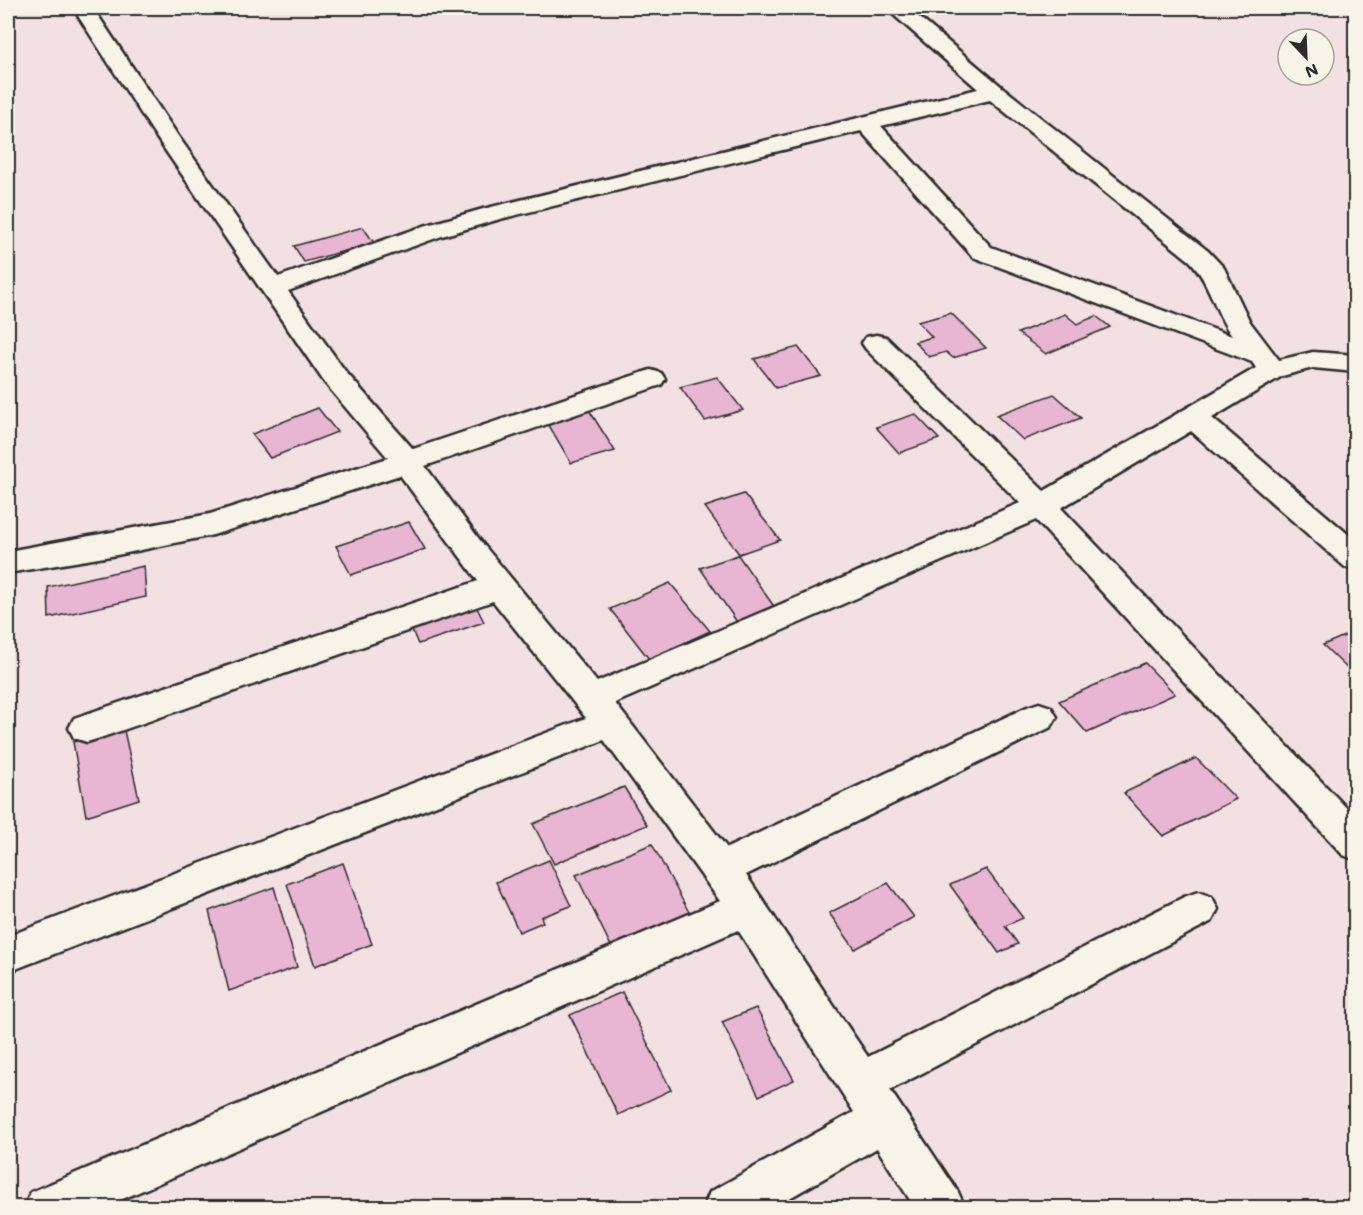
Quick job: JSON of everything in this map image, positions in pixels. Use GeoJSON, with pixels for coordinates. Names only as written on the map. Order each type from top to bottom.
{"type":"FeatureCollection","features":[{"type":"Feature","properties":{"kind":"street"},"geometry":{"type":"LineString","coordinates":[[82,8],[168,138],[335,377],[407,462],[500,586],[601,711],[721,869],[942,1208]]}},
{"type":"Feature","properties":{"kind":"street"},"geometry":{"type":"LineString","coordinates":[[896,8],[994,92],[1199,256],[1211,268],[1237,324],[1267,363]]}},
{"type":"Feature","properties":{"kind":"street"},"geometry":{"type":"LineString","coordinates":[[273,287],[433,231],[472,220],[994,92]]}},
{"type":"Feature","properties":{"kind":"street"},"geometry":{"type":"LineString","coordinates":[[866,123],[982,252],[1267,363],[1313,360],[1356,364]]}},
{"type":"Feature","properties":{"kind":"street"},"geometry":{"type":"LineString","coordinates":[[876,343],[1041,506],[1356,844]]}},
{"type":"Feature","properties":{"kind":"street"},"geometry":{"type":"LineString","coordinates":[[8,954],[601,711],[1041,506],[1193,417],[1267,363]]}},
{"type":"Feature","properties":{"kind":"street"},"geometry":{"type":"LineString","coordinates":[[8,562],[117,544],[213,524],[407,462],[651,378]]}},
{"type":"Feature","properties":{"kind":"street"},"geometry":{"type":"LineString","coordinates":[[1193,417],[1356,560]]}},
{"type":"Feature","properties":{"kind":"street"},"geometry":{"type":"LineString","coordinates":[[87,728],[500,586]]}},
{"type":"Feature","properties":{"kind":"street"},"geometry":{"type":"LineString","coordinates":[[721,869],[1039,717]]}},
{"type":"Feature","properties":{"kind":"street"},"geometry":{"type":"LineString","coordinates":[[47,1208],[746,908]]}},
{"type":"Feature","properties":{"kind":"street"},"geometry":{"type":"LineString","coordinates":[[726,1208],[873,1101],[1198,909]]}},
{"type":"Feature","properties":{"kind":"building"},"geometry":{"type":"Polygon","coordinates":[[[363,227],[374,243],[304,262],[294,246],[363,227]]]}},
{"type":"Feature","properties":{"kind":"building"},"geometry":{"type":"Polygon","coordinates":[[[951,313],[986,348],[953,358],[946,352],[929,357],[915,342],[932,337],[918,322],[951,313]]]}},
{"type":"Feature","properties":{"kind":"building"},"geometry":{"type":"Polygon","coordinates":[[[1065,314],[1077,324],[1096,316],[1110,327],[1046,354],[1018,333],[1065,314]]]}},
{"type":"Feature","properties":{"kind":"building"},"geometry":{"type":"Polygon","coordinates":[[[798,347],[821,376],[776,388],[754,359],[798,347]]]}},
{"type":"Feature","properties":{"kind":"building"},"geometry":{"type":"Polygon","coordinates":[[[717,377],[743,410],[705,421],[680,387],[717,377]]]}},
{"type":"Feature","properties":{"kind":"building"},"geometry":{"type":"Polygon","coordinates":[[[1054,394],[1081,418],[1023,440],[996,415],[1054,394]]]}},
{"type":"Feature","properties":{"kind":"building"},"geometry":{"type":"Polygon","coordinates":[[[318,408],[337,432],[270,458],[252,434],[318,408]]]}},
{"type":"Feature","properties":{"kind":"building"},"geometry":{"type":"Polygon","coordinates":[[[589,410],[615,451],[571,463],[547,422],[589,410]]]}},
{"type":"Feature","properties":{"kind":"building"},"geometry":{"type":"Polygon","coordinates":[[[915,414],[939,439],[899,453],[876,427],[915,414]]]}},
{"type":"Feature","properties":{"kind":"building"},"geometry":{"type":"Polygon","coordinates":[[[744,494],[780,540],[739,554],[705,507],[744,494]]]}},
{"type":"Feature","properties":{"kind":"building"},"geometry":{"type":"Polygon","coordinates":[[[409,522],[425,549],[351,575],[336,546],[409,522]]]}},
{"type":"Feature","properties":{"kind":"building"},"geometry":{"type":"Polygon","coordinates":[[[738,555],[775,608],[737,622],[700,568],[738,555]]]}},
{"type":"Feature","properties":{"kind":"building"},"geometry":{"type":"Polygon","coordinates":[[[144,566],[146,597],[49,618],[48,587],[144,566]]]}},
{"type":"Feature","properties":{"kind":"building"},"geometry":{"type":"Polygon","coordinates":[[[670,583],[710,631],[649,659],[610,609],[670,583]]]}},
{"type":"Feature","properties":{"kind":"building"},"geometry":{"type":"Polygon","coordinates":[[[476,606],[484,622],[418,644],[411,628],[476,606]]]}},
{"type":"Feature","properties":{"kind":"building"},"geometry":{"type":"Polygon","coordinates":[[[1356,631],[1356,673],[1353,674],[1323,645],[1356,631]]]}},
{"type":"Feature","properties":{"kind":"building"},"geometry":{"type":"Polygon","coordinates":[[[1145,663],[1175,694],[1087,733],[1059,701],[1145,663]]]}},
{"type":"Feature","properties":{"kind":"building"},"geometry":{"type":"Polygon","coordinates":[[[123,726],[139,799],[86,816],[73,742],[123,726]]]}},
{"type":"Feature","properties":{"kind":"building"},"geometry":{"type":"Polygon","coordinates":[[[1196,758],[1236,799],[1163,836],[1124,793],[1196,758]]]}},
{"type":"Feature","properties":{"kind":"building"},"geometry":{"type":"Polygon","coordinates":[[[624,787],[647,825],[554,864],[533,824],[624,787]]]}},
{"type":"Feature","properties":{"kind":"building"},"geometry":{"type":"Polygon","coordinates":[[[652,844],[690,914],[611,946],[576,875],[652,844]]]}},
{"type":"Feature","properties":{"kind":"building"},"geometry":{"type":"Polygon","coordinates":[[[549,860],[571,906],[541,917],[543,922],[519,932],[496,882],[549,860]]]}},
{"type":"Feature","properties":{"kind":"building"},"geometry":{"type":"Polygon","coordinates":[[[343,863],[372,944],[315,966],[287,884],[343,863]]]}},
{"type":"Feature","properties":{"kind":"building"},"geometry":{"type":"Polygon","coordinates":[[[986,869],[1023,918],[1005,926],[1018,944],[999,953],[950,885],[986,869]]]}},
{"type":"Feature","properties":{"kind":"building"},"geometry":{"type":"Polygon","coordinates":[[[888,883],[914,917],[855,949],[829,913],[888,883]]]}},
{"type":"Feature","properties":{"kind":"building"},"geometry":{"type":"Polygon","coordinates":[[[274,887],[297,967],[229,991],[209,911],[274,887]]]}},
{"type":"Feature","properties":{"kind":"building"},"geometry":{"type":"Polygon","coordinates":[[[622,992],[671,1090],[618,1115],[570,1015],[622,992]]]}},
{"type":"Feature","properties":{"kind":"building"},"geometry":{"type":"Polygon","coordinates":[[[756,1008],[794,1080],[759,1096],[722,1022],[756,1008]]]}}]}
